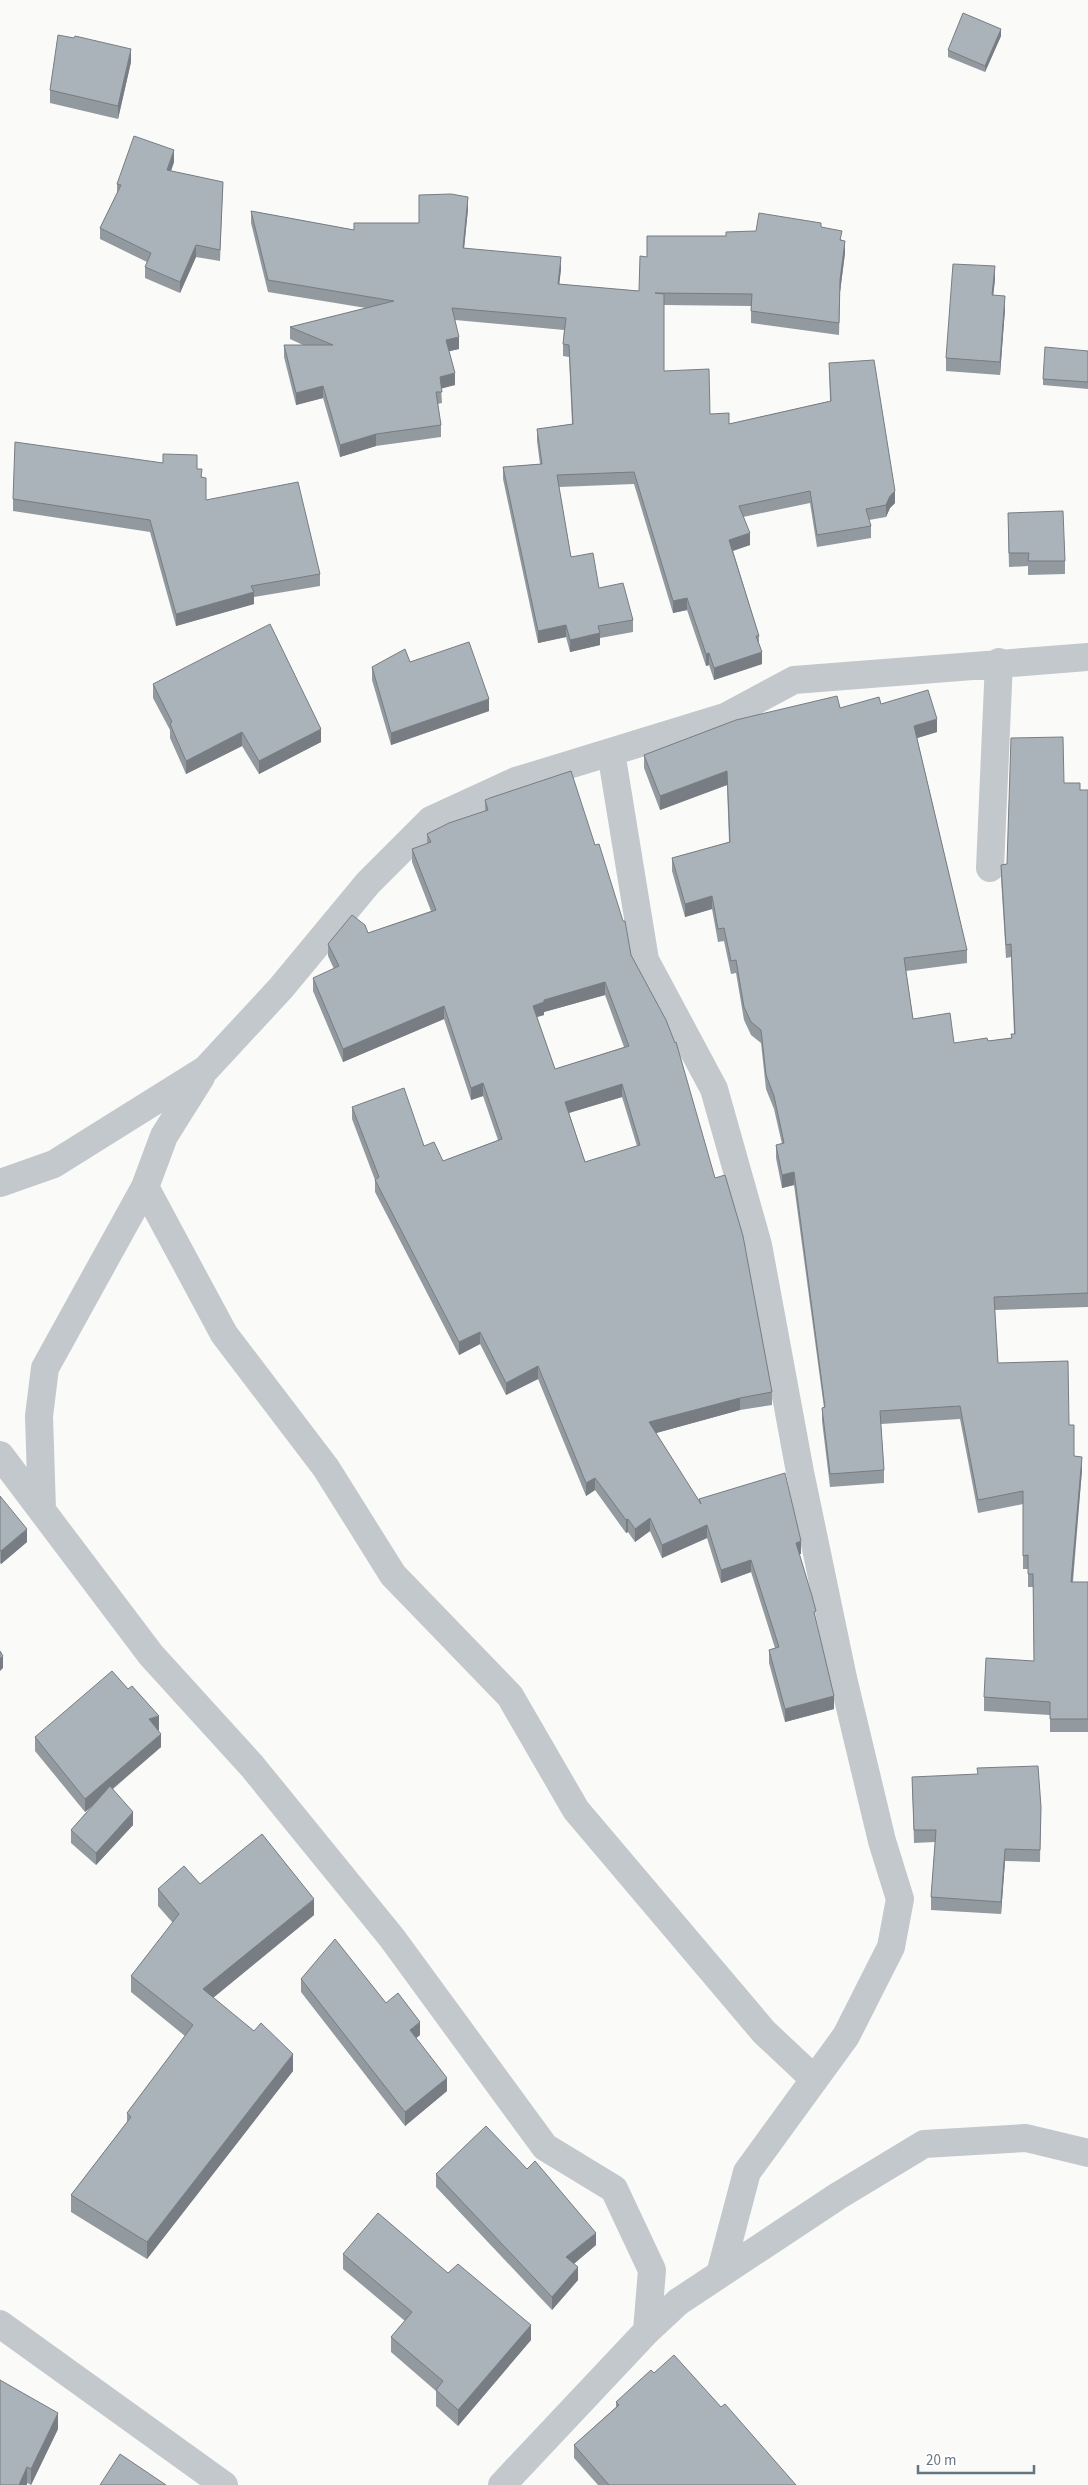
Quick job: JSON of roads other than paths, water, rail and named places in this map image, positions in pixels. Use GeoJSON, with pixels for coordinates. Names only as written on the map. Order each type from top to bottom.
{"type":"FeatureCollection","features":[{"type":"Feature","properties":{"kind":"street"},"geometry":{"type":"LineString","coordinates":[[42,1510],[39,1416],[45,1368],[145,1187],[164,1136],[206,1069],[281,988],[368,883],[431,820],[516,781],[725,718],[794,680],[999,662],[1088,657]]}},
{"type":"Feature","properties":{"kind":"street"},"geometry":{"type":"LineString","coordinates":[[990,868],[999,662]]}},
{"type":"Feature","properties":{"kind":"street"},"geometry":{"type":"LineString","coordinates":[[612,752],[644,960],[714,1088],[758,1245],[800,1472],[841,1668],[882,1841],[900,1899],[891,1947],[846,2036],[747,2172],[720,2274]]}},
{"type":"Feature","properties":{"kind":"street"},"geometry":{"type":"LineString","coordinates":[[0,1183],[54,1164],[206,1069]]}},
{"type":"Feature","properties":{"kind":"street"},"geometry":{"type":"LineString","coordinates":[[145,1187],[224,1334],[326,1468],[393,1575],[510,1696],[576,1810],[764,2032],[814,2080]]}},
{"type":"Feature","properties":{"kind":"street"},"geometry":{"type":"LineString","coordinates":[[0,1455],[151,1655],[252,1766],[392,1938],[545,2147],[614,2189],[652,2270],[646,2331]]}},
{"type":"Feature","properties":{"kind":"street"},"geometry":{"type":"LineString","coordinates":[[502,2485],[646,2331],[678,2302],[838,2196],[924,2144],[1026,2138],[1088,2153]]}},
{"type":"Feature","properties":{"kind":"street"},"geometry":{"type":"LineString","coordinates":[[0,2324],[224,2485]]}}]}
